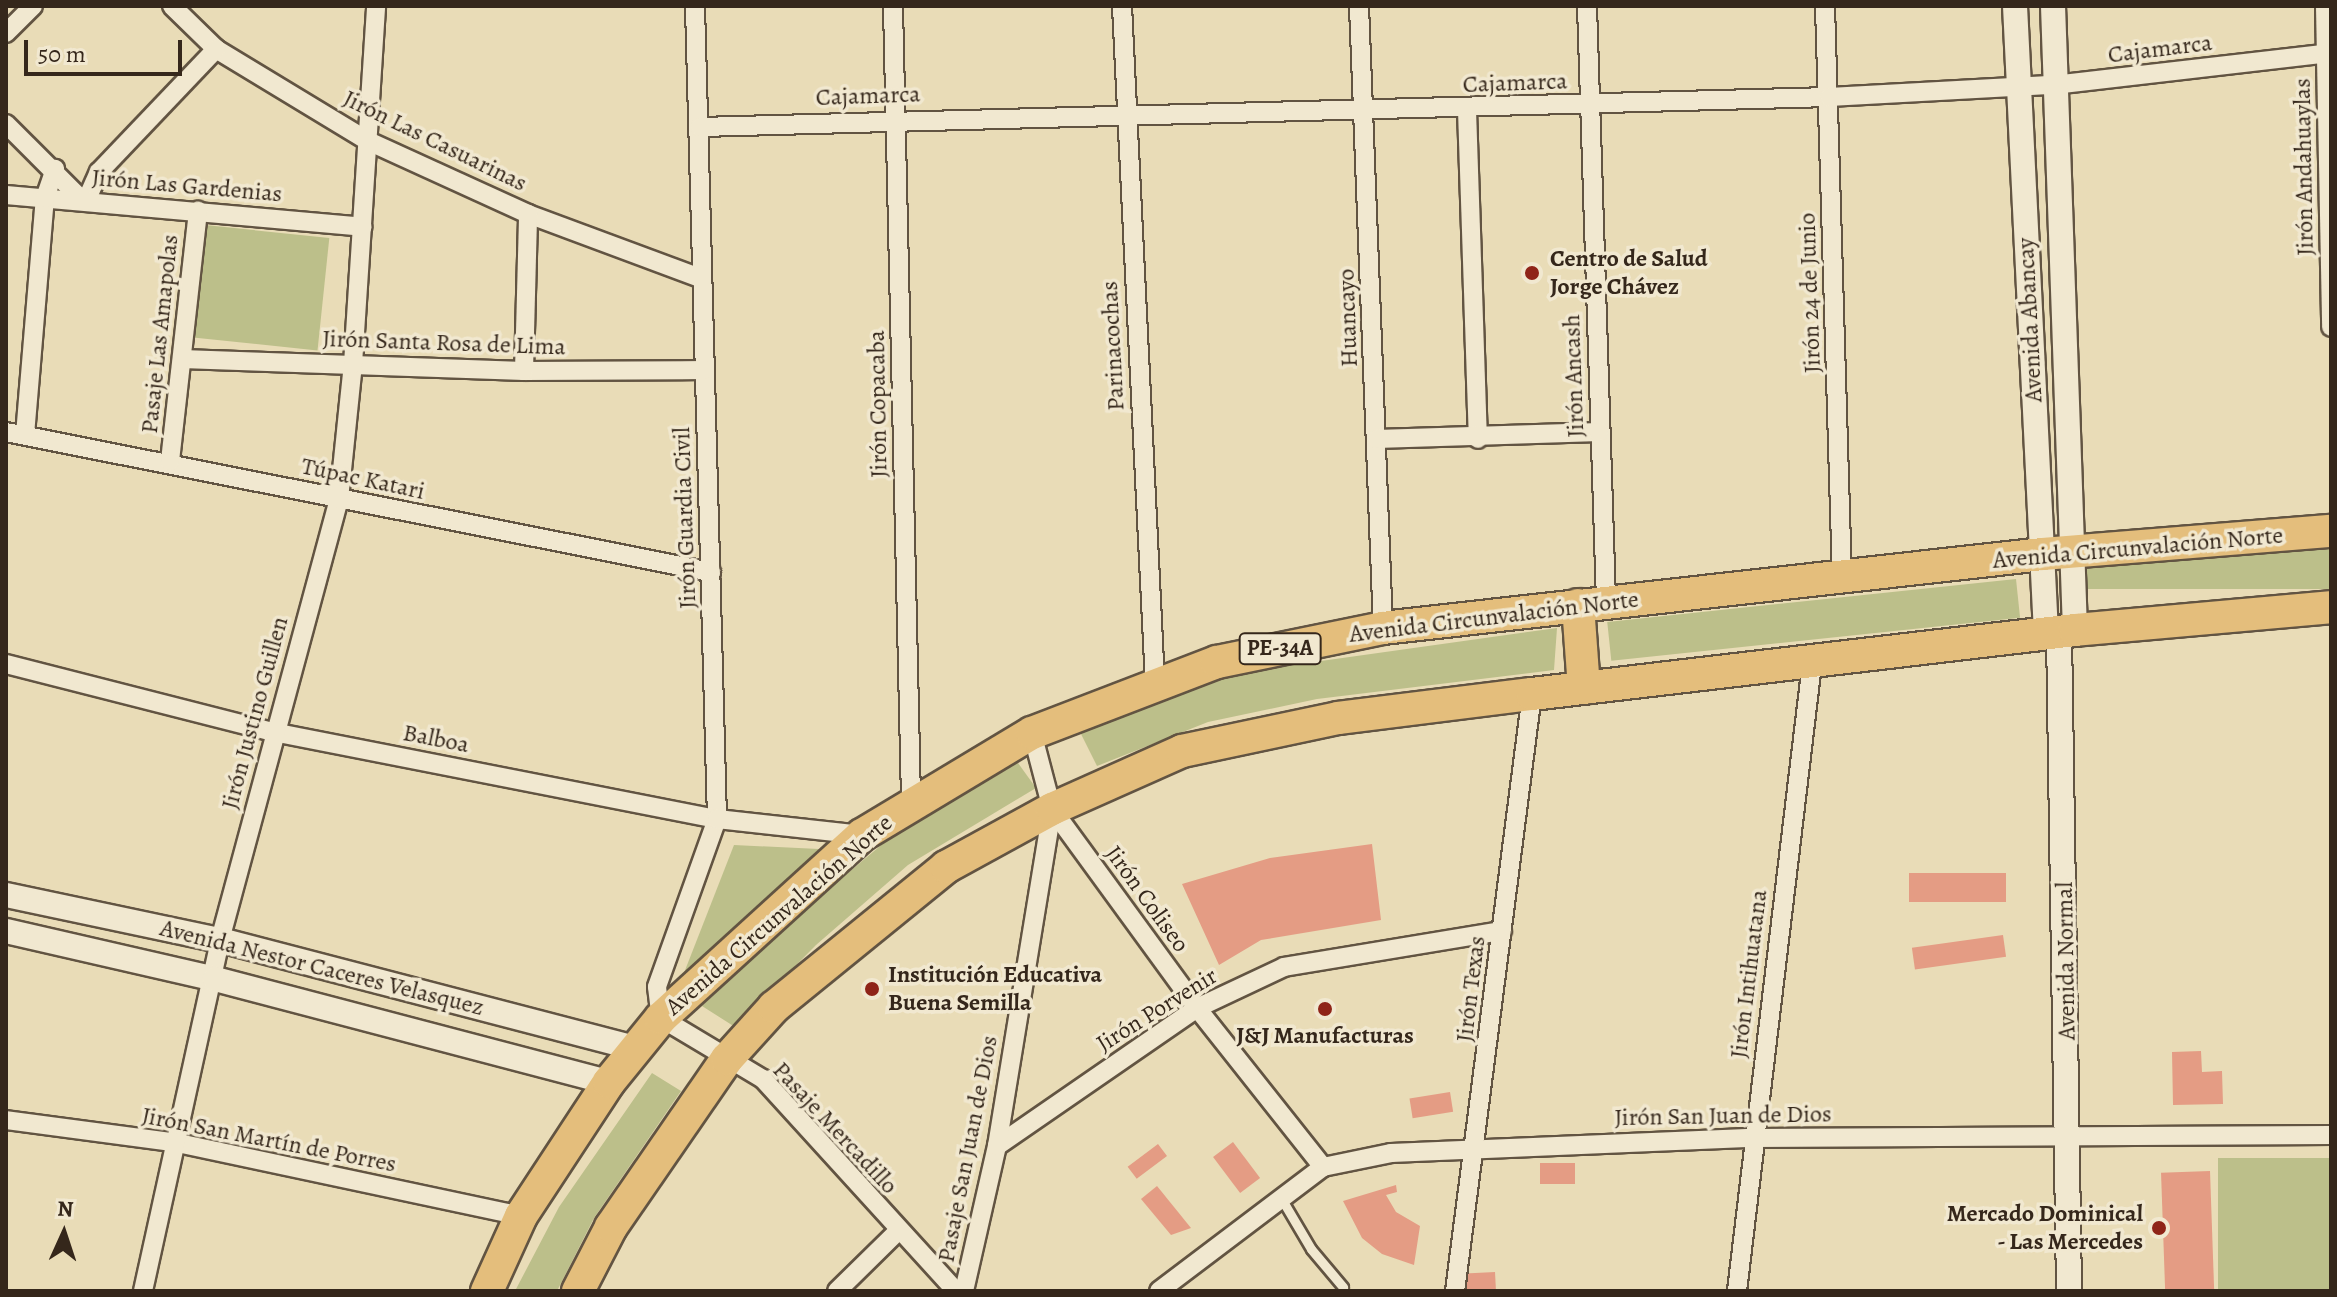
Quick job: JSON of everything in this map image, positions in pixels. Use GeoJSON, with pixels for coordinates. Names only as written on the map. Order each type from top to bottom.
{"type":"FeatureCollection","features":[{"type":"Feature","properties":{"kind":"highway","name":"Avenida Circunvalación Norte"},"geometry":{"type":"LineString","coordinates":[[487,1291],[521,1216],[609,1082],[661,1018],[862,835],[911,801],[1032,733],[1155,683],[1217,662],[1383,628],[1592,603],[1842,580],[2057,553],[2331,531]]}},
{"type":"Feature","properties":{"kind":"highway"},"geometry":{"type":"LineString","coordinates":[[1584,688],[1592,603]]}},
{"type":"Feature","properties":{"kind":"highway"},"geometry":{"type":"LineString","coordinates":[[578,1291],[611,1227],[727,1059],[774,1007],[946,867],[1052,809],[1182,751],[1338,718],[1812,664],[2060,632],[2331,607]]}},
{"type":"Feature","properties":{"kind":"street"},"geometry":{"type":"LineString","coordinates":[[6,33],[33,6]]}},
{"type":"Feature","properties":{"kind":"street","name":"Jirón Las Casuarinas"},"geometry":{"type":"LineString","coordinates":[[172,6],[216,49],[368,141],[528,214],[700,278]]}},
{"type":"Feature","properties":{"kind":"street","name":"Jirón Justino Guillen"},"geometry":{"type":"LineString","coordinates":[[143,1291],[215,979],[220,940],[273,732],[339,499],[353,364],[376,6]]}},
{"type":"Feature","properties":{"kind":"street","name":"Jirón Guardia Civil"},"geometry":{"type":"LineString","coordinates":[[661,1018],[657,987],[717,819],[695,6]]}},
{"type":"Feature","properties":{"kind":"street","name":"Jirón Copacaba"},"geometry":{"type":"LineString","coordinates":[[893,6],[911,801]]}},
{"type":"Feature","properties":{"kind":"street","name":"Parinacochas"},"geometry":{"type":"LineString","coordinates":[[1122,6],[1155,683]]}},
{"type":"Feature","properties":{"kind":"street","name":"Huancayo"},"geometry":{"type":"LineString","coordinates":[[1359,6],[1383,628]]}},
{"type":"Feature","properties":{"kind":"street","name":"Jirón Ancash"},"geometry":{"type":"LineString","coordinates":[[1587,6],[1599,432],[1592,603]]}},
{"type":"Feature","properties":{"kind":"street","name":"Jirón 24 de Junio"},"geometry":{"type":"LineString","coordinates":[[1825,6],[1842,580]]}},
{"type":"Feature","properties":{"kind":"street","name":"Avenida Abancay"},"geometry":{"type":"LineString","coordinates":[[2015,6],[2017,88],[2057,553]]}},
{"type":"Feature","properties":{"kind":"street","name":"Avenida Abancay"},"geometry":{"type":"LineString","coordinates":[[2053,6],[2060,632]]}},
{"type":"Feature","properties":{"kind":"street","name":"Jirón Andahuaylas"},"geometry":{"type":"LineString","coordinates":[[2325,6],[2329,53],[2331,327]]}},
{"type":"Feature","properties":{"kind":"street"},"geometry":{"type":"LineString","coordinates":[[6,124],[84,200],[99,172],[216,49]]}},
{"type":"Feature","properties":{"kind":"street","name":"Cajamarca"},"geometry":{"type":"LineString","coordinates":[[700,127],[896,118],[1125,116],[1363,108],[1467,110],[1829,97],[2054,85],[2329,53]]}},
{"type":"Feature","properties":{"kind":"street"},"geometry":{"type":"LineString","coordinates":[[1467,110],[1478,439]]}},
{"type":"Feature","properties":{"kind":"street"},"geometry":{"type":"LineString","coordinates":[[15,433],[45,198],[55,169]]}},
{"type":"Feature","properties":{"kind":"street","name":"Jirón Las Gardenias"},"geometry":{"type":"LineString","coordinates":[[6,195],[363,227]]}},
{"type":"Feature","properties":{"kind":"street","name":"Pasaje Las Amapolas"},"geometry":{"type":"LineString","coordinates":[[170,461],[198,211]]}},
{"type":"Feature","properties":{"kind":"street"},"geometry":{"type":"LineString","coordinates":[[524,371],[528,214]]}},
{"type":"Feature","properties":{"kind":"street","name":"Jirón Santa Rosa de Lima"},"geometry":{"type":"LineString","coordinates":[[182,359],[524,371],[704,370]]}},
{"type":"Feature","properties":{"kind":"street"},"geometry":{"type":"LineString","coordinates":[[1377,439],[1478,439],[1599,432]]}},
{"type":"Feature","properties":{"kind":"street","name":"Túpac Katari"},"geometry":{"type":"LineString","coordinates":[[15,433],[170,461],[339,499],[711,572]]}},
{"type":"Feature","properties":{"kind":"street","name":"Avenida Normal"},"geometry":{"type":"LineString","coordinates":[[2060,632],[2070,1139],[2069,1291]]}},
{"type":"Feature","properties":{"kind":"street","name":"Balboa"},"geometry":{"type":"LineString","coordinates":[[6,664],[273,732],[717,819],[862,835]]}},
{"type":"Feature","properties":{"kind":"street","name":"Jirón Intihuatana"},"geometry":{"type":"LineString","coordinates":[[1737,1291],[1812,664]]}},
{"type":"Feature","properties":{"kind":"street","name":"Jirón Texas"},"geometry":{"type":"LineString","coordinates":[[1455,1291],[1532,694]]}},
{"type":"Feature","properties":{"kind":"street","name":"Pasaje San Juan de Dios"},"geometry":{"type":"LineString","coordinates":[[964,1291],[997,1146],[1052,809],[1032,733]]}},
{"type":"Feature","properties":{"kind":"street","name":"Jirón Coliseo"},"geometry":{"type":"LineString","coordinates":[[1052,809],[1197,1008],[1323,1167]]}},
{"type":"Feature","properties":{"kind":"street","name":"Avenida Nestor Caceres Velasquez"},"geometry":{"type":"LineString","coordinates":[[6,895],[220,940],[636,1048]]}},
{"type":"Feature","properties":{"kind":"street","name":"Avenida Nestor Caceres Velasquez"},"geometry":{"type":"LineString","coordinates":[[6,931],[215,979],[609,1082]]}},
{"type":"Feature","properties":{"kind":"street","name":"Jirón Porvenir"},"geometry":{"type":"LineString","coordinates":[[997,1146],[1197,1008],[1284,967],[1502,931]]}},
{"type":"Feature","properties":{"kind":"street","name":"Pasaje Mercadillo"},"geometry":{"type":"LineString","coordinates":[[661,1018],[763,1079],[897,1232],[956,1291]]}},
{"type":"Feature","properties":{"kind":"street","name":"Jirón San Martín de Porres"},"geometry":{"type":"LineString","coordinates":[[6,1120],[178,1143],[521,1216]]}},
{"type":"Feature","properties":{"kind":"street","name":"Jirón San Juan de Dios"},"geometry":{"type":"LineString","coordinates":[[1159,1291],[1279,1195],[1323,1167],[1391,1153],[1475,1145],[1753,1138],[2070,1139],[2331,1135]]}},
{"type":"Feature","properties":{"kind":"street"},"geometry":{"type":"LineString","coordinates":[[837,1291],[897,1232]]}},
{"type":"Feature","properties":{"kind":"lane"},"geometry":{"type":"LineString","coordinates":[[1279,1195],[1311,1249],[1343,1287]]}},
{"type":"Feature","properties":{"kind":"green space"},"geometry":{"type":"Polygon","coordinates":[[[205,225],[329,238],[318,350],[193,337],[205,225]]]}},
{"type":"Feature","properties":{"kind":"green space"},"geometry":{"type":"Polygon","coordinates":[[[2082,547],[2331,547],[2331,589],[2082,589],[2082,547]]]}},
{"type":"Feature","properties":{"kind":"green space"},"geometry":{"type":"Polygon","coordinates":[[[2016,579],[2020,618],[1611,661],[1607,622],[2016,579]]]}},
{"type":"Feature","properties":{"kind":"green space"},"geometry":{"type":"Polygon","coordinates":[[[1557,628],[1554,670],[1317,699],[1208,722],[1097,766],[1078,728],[1185,688],[1271,668],[1557,628]]]}},
{"type":"Feature","properties":{"kind":"green space"},"geometry":{"type":"Polygon","coordinates":[[[1013,756],[1036,788],[908,865],[816,945],[735,1027],[702,1006],[805,909],[904,826],[1013,756]]]}},
{"type":"Feature","properties":{"kind":"green space"},"geometry":{"type":"Polygon","coordinates":[[[734,845],[819,849],[682,978],[734,845]]]}},
{"type":"Feature","properties":{"kind":"green space"},"geometry":{"type":"Polygon","coordinates":[[[652,1073],[681,1091],[594,1218],[557,1291],[515,1291],[559,1207],[652,1073]]]}},
{"type":"Feature","properties":{"kind":"green space"},"geometry":{"type":"Polygon","coordinates":[[[2218,1158],[2331,1158],[2331,1291],[2218,1291],[2218,1158]]]}},
{"type":"Feature","properties":{"kind":"building"},"geometry":{"type":"Polygon","coordinates":[[[1372,844],[1381,920],[1261,940],[1219,965],[1182,884],[1270,858],[1372,844]]]}},
{"type":"Feature","properties":{"kind":"building"},"geometry":{"type":"Polygon","coordinates":[[[1909,873],[2006,873],[2006,902],[1909,902],[1909,873]]]}},
{"type":"Feature","properties":{"kind":"building"},"geometry":{"type":"Polygon","coordinates":[[[2003,935],[2006,957],[1915,970],[1912,948],[2003,935]]]}},
{"type":"Feature","properties":{"kind":"building"},"geometry":{"type":"Polygon","coordinates":[[[2201,1051],[2202,1072],[2222,1071],[2223,1104],[2173,1105],[2172,1052],[2201,1051]]]}},
{"type":"Feature","properties":{"kind":"building"},"geometry":{"type":"Polygon","coordinates":[[[1450,1092],[1453,1112],[1413,1118],[1410,1098],[1450,1092]]]}},
{"type":"Feature","properties":{"kind":"building"},"geometry":{"type":"Polygon","coordinates":[[[1233,1142],[1260,1178],[1240,1193],[1213,1157],[1233,1142]]]}},
{"type":"Feature","properties":{"kind":"building"},"geometry":{"type":"Polygon","coordinates":[[[1158,1144],[1167,1156],[1137,1179],[1128,1167],[1158,1144]]]}},
{"type":"Feature","properties":{"kind":"building"},"geometry":{"type":"Polygon","coordinates":[[[1540,1163],[1575,1163],[1575,1184],[1540,1184],[1540,1163]]]}},
{"type":"Feature","properties":{"kind":"building"},"geometry":{"type":"Polygon","coordinates":[[[2210,1171],[2214,1291],[2165,1291],[2161,1173],[2210,1171]]]}},
{"type":"Feature","properties":{"kind":"building"},"geometry":{"type":"Polygon","coordinates":[[[1396,1185],[1397,1192],[1386,1195],[1396,1212],[1420,1226],[1414,1265],[1382,1254],[1362,1238],[1343,1201],[1396,1185]]]}},
{"type":"Feature","properties":{"kind":"building"},"geometry":{"type":"Polygon","coordinates":[[[1157,1186],[1191,1228],[1171,1235],[1141,1199],[1157,1186]]]}},
{"type":"Feature","properties":{"kind":"building"},"geometry":{"type":"Polygon","coordinates":[[[1495,1272],[1496,1291],[1466,1291],[1465,1274],[1495,1272]]]}},
{"type":"Feature","properties":{"kind":"place","name":"Centro de Salud Jorge Chávez"},"geometry":{"type":"Point","coordinates":[1532,273]}},
{"type":"Feature","properties":{"kind":"place","name":"Institución Educativa Buena Semilla"},"geometry":{"type":"Point","coordinates":[872,989]}},
{"type":"Feature","properties":{"kind":"place","name":"J&J Manufacturas"},"geometry":{"type":"Point","coordinates":[1325,1009]}},
{"type":"Feature","properties":{"kind":"place","name":"Mercado Dominical - Las Mercedes"},"geometry":{"type":"Point","coordinates":[2159,1228]}}]}
